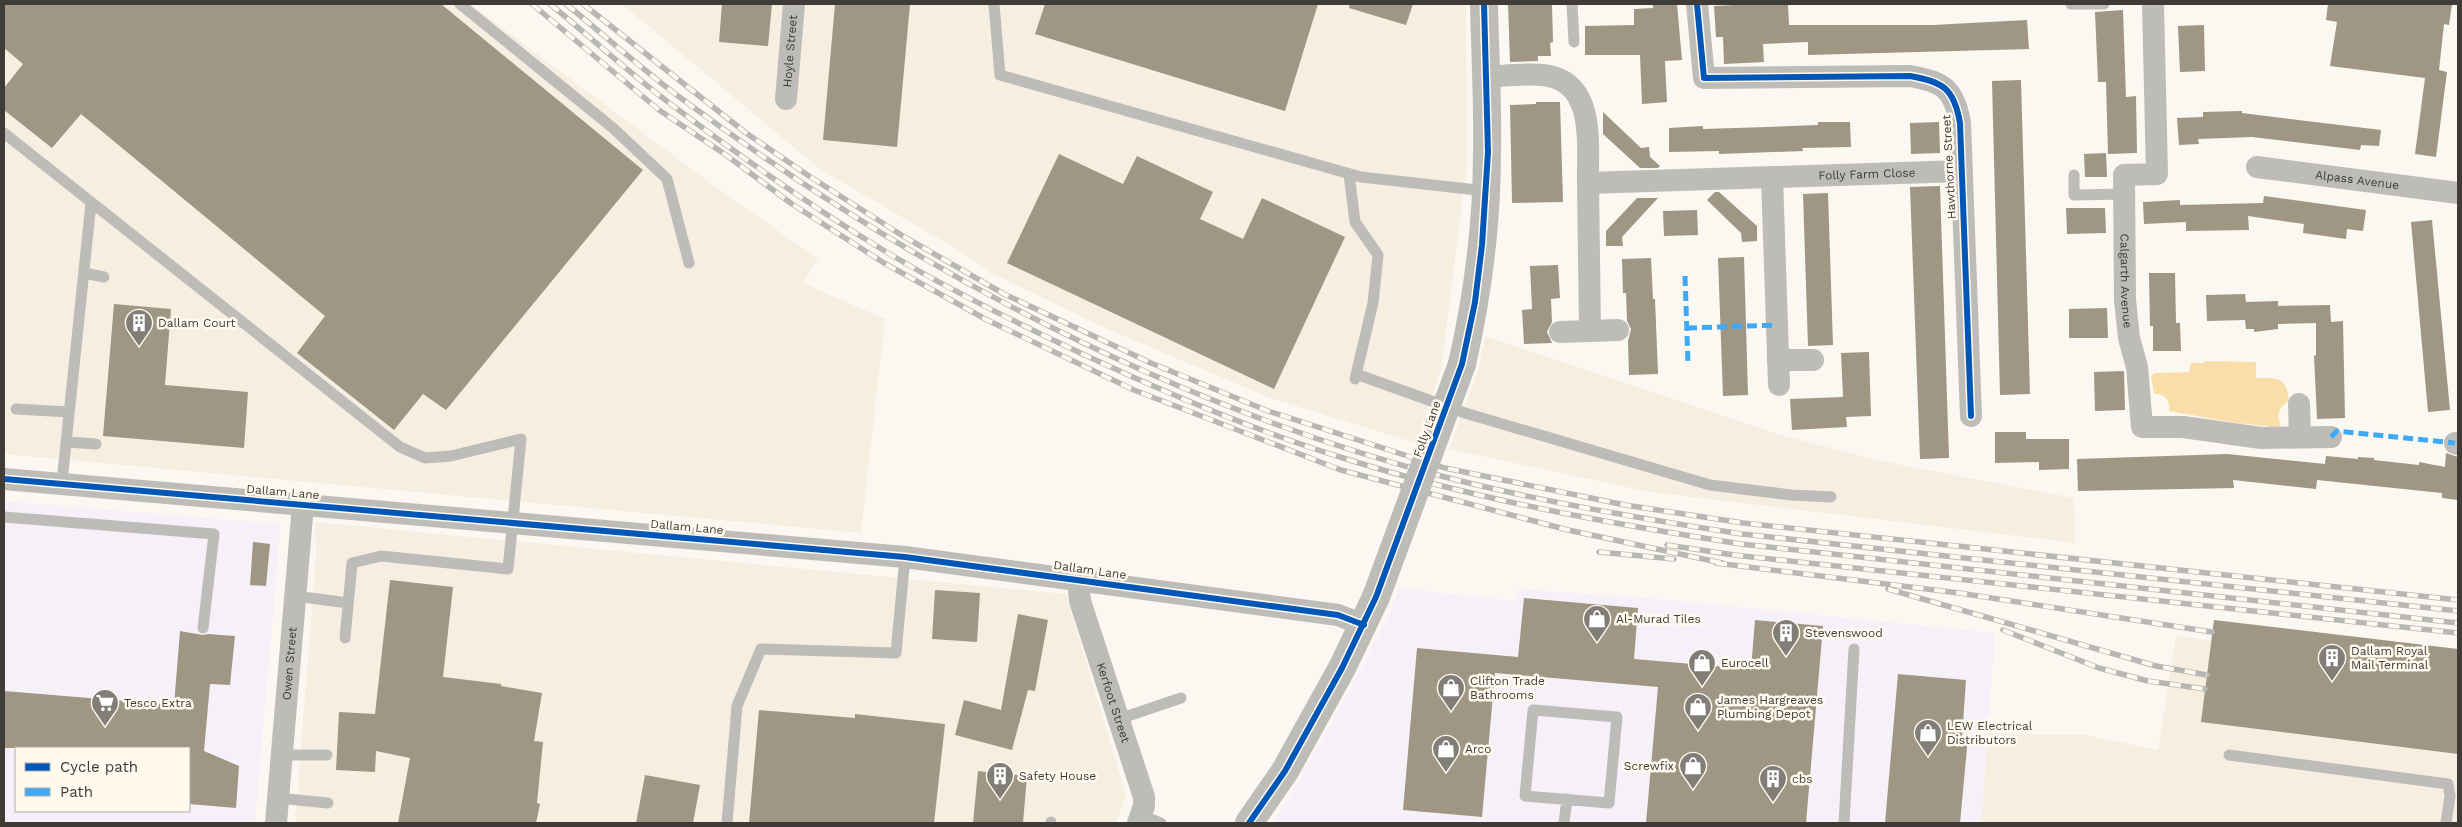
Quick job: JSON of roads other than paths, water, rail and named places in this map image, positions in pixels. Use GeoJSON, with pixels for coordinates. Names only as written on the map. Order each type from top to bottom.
{"type":"FeatureCollection","features":[{"type":"Feature","properties":{"kind":"street","name":"Hoyle Street"},"geometry":{"type":"LineString","coordinates":[[786,99],[794,4]]}},
{"type":"Feature","properties":{"kind":"street","name":"Folly Lane"},"geometry":{"type":"LineString","coordinates":[[1249,823],[1285,771],[1364,625],[1462,364],[1475,302],[1486,191],[1484,4]]}},
{"type":"Feature","properties":{"kind":"street","name":"Hawthorne Street"},"geometry":{"type":"LineString","coordinates":[[1696,4],[1704,78],[1910,76],[1930,80],[1943,86],[1952,95],[1957,106],[1960,123],[1971,416]]}},
{"type":"Feature","properties":{"kind":"street","name":"Calgarth Avenue"},"geometry":{"type":"LineString","coordinates":[[2153,4],[2157,174],[2124,175],[2125,300],[2129,338],[2137,367],[2142,427],[2183,427],[2261,438],[2331,437]]}},
{"type":"Feature","properties":{"kind":"street"},"geometry":{"type":"LineString","coordinates":[[1486,77],[1543,75],[1564,82],[1574,89],[1580,98],[1585,114],[1588,183],[1590,331]]}},
{"type":"Feature","properties":{"kind":"street","name":"Alpass Avenue"},"geometry":{"type":"LineString","coordinates":[[2257,167],[2458,193]]}},
{"type":"Feature","properties":{"kind":"street","name":"Folly Farm Close"},"geometry":{"type":"LineString","coordinates":[[1588,183],[1962,171]]}},
{"type":"Feature","properties":{"kind":"street"},"geometry":{"type":"LineString","coordinates":[[1772,177],[1778,385]]}},
{"type":"Feature","properties":{"kind":"street"},"geometry":{"type":"LineString","coordinates":[[1560,332],[1618,330]]}},
{"type":"Feature","properties":{"kind":"street"},"geometry":{"type":"LineString","coordinates":[[1778,360],[1813,360]]}},
{"type":"Feature","properties":{"kind":"street"},"geometry":{"type":"LineString","coordinates":[[2298,404],[2300,437]]}},
{"type":"Feature","properties":{"kind":"street","name":"Dallam Lane"},"geometry":{"type":"LineString","coordinates":[[4,479],[62,482],[303,505],[905,557],[1338,615],[1364,625]]}},
{"type":"Feature","properties":{"kind":"street","name":"Owen Street"},"geometry":{"type":"LineString","coordinates":[[276,823],[303,505]]}},
{"type":"Feature","properties":{"kind":"street","name":"Kerfoot Street"},"geometry":{"type":"LineString","coordinates":[[1078,580],[1080,601],[1144,797],[1147,821]]}},
{"type":"Feature","properties":{"kind":"lane"},"geometry":{"type":"LineString","coordinates":[[460,4],[613,128],[667,179],[689,263]]}},
{"type":"Feature","properties":{"kind":"lane"},"geometry":{"type":"LineString","coordinates":[[994,4],[1000,75],[1349,174],[1396,183],[1486,191]]}},
{"type":"Feature","properties":{"kind":"lane"},"geometry":{"type":"LineString","coordinates":[[1572,4],[1574,42]]}},
{"type":"Feature","properties":{"kind":"lane"},"geometry":{"type":"LineString","coordinates":[[2071,4],[2104,4]]}},
{"type":"Feature","properties":{"kind":"lane"},"geometry":{"type":"LineString","coordinates":[[4,133],[91,204],[400,447],[425,458],[451,456],[521,439],[508,569],[381,556],[352,563],[345,638]]}},
{"type":"Feature","properties":{"kind":"lane"},"geometry":{"type":"LineString","coordinates":[[1349,174],[1356,222],[1378,255],[1373,303],[1355,376],[1465,413],[1710,485],[1791,496],[1831,497]]}},
{"type":"Feature","properties":{"kind":"lane"},"geometry":{"type":"LineString","coordinates":[[2074,175],[2074,195],[2124,194]]}},
{"type":"Feature","properties":{"kind":"lane"},"geometry":{"type":"LineString","coordinates":[[62,482],[91,204]]}},
{"type":"Feature","properties":{"kind":"lane"},"geometry":{"type":"LineString","coordinates":[[84,273],[104,277]]}},
{"type":"Feature","properties":{"kind":"lane"},"geometry":{"type":"LineString","coordinates":[[16,408],[69,412]]}},
{"type":"Feature","properties":{"kind":"lane"},"geometry":{"type":"LineString","coordinates":[[67,442],[96,444]]}},
{"type":"Feature","properties":{"kind":"lane"},"geometry":{"type":"LineString","coordinates":[[4,516],[214,534],[203,628]]}},
{"type":"Feature","properties":{"kind":"lane"},"geometry":{"type":"LineString","coordinates":[[727,823],[737,706],[761,649],[896,653],[905,557]]}},
{"type":"Feature","properties":{"kind":"lane"},"geometry":{"type":"LineString","coordinates":[[295,596],[348,603]]}},
{"type":"Feature","properties":{"kind":"lane"},"geometry":{"type":"LineString","coordinates":[[1844,823],[1854,649]]}},
{"type":"Feature","properties":{"kind":"lane"},"geometry":{"type":"LineString","coordinates":[[1119,719],[1181,698]]}},
{"type":"Feature","properties":{"kind":"lane"},"geometry":{"type":"LineString","coordinates":[[1533,710],[1617,717],[1609,803],[1567,799],[1525,796],[1533,710]]}},
{"type":"Feature","properties":{"kind":"lane"},"geometry":{"type":"LineString","coordinates":[[282,755],[327,755]]}},
{"type":"Feature","properties":{"kind":"lane"},"geometry":{"type":"LineString","coordinates":[[2229,755],[2448,784],[2450,796],[2446,823]]}},
{"type":"Feature","properties":{"kind":"lane"},"geometry":{"type":"LineString","coordinates":[[278,798],[328,803]]}},
{"type":"Feature","properties":{"kind":"lane"},"geometry":{"type":"LineString","coordinates":[[1564,823],[1567,799]]}},
{"type":"Feature","properties":{"kind":"railway"},"geometry":{"type":"LineString","coordinates":[[532,4],[659,110],[726,155],[792,204],[884,263],[987,320],[1134,390],[1341,470],[1568,530],[1722,563]]}},
{"type":"Feature","properties":{"kind":"railway"},"geometry":{"type":"LineString","coordinates":[[550,4],[623,66],[721,141],[831,217],[908,265],[990,309],[1124,373],[1232,419],[1306,446],[1392,473],[1491,498],[1590,518],[1741,544],[2458,623]]}},
{"type":"Feature","properties":{"kind":"railway"},"geometry":{"type":"LineString","coordinates":[[566,4],[678,96],[766,158],[856,217],[949,272],[1044,323],[1141,369],[1240,411],[1341,447],[1445,477],[1518,494],[1630,516],[1742,534],[2458,611]]}},
{"type":"Feature","properties":{"kind":"railway"},"geometry":{"type":"LineString","coordinates":[[583,4],[746,133],[903,236],[1004,294],[1151,363],[1268,411],[1445,468],[1625,505],[1743,523],[2458,600]]}},
{"type":"Feature","properties":{"kind":"railway"},"geometry":{"type":"LineString","coordinates":[[1667,545],[1734,555],[2458,633]]}},
{"type":"Feature","properties":{"kind":"railway"},"geometry":{"type":"LineString","coordinates":[[1599,552],[1674,559]]}},
{"type":"Feature","properties":{"kind":"railway"},"geometry":{"type":"LineString","coordinates":[[1716,563],[1959,593],[2212,632]]}},
{"type":"Feature","properties":{"kind":"railway"},"geometry":{"type":"LineString","coordinates":[[1888,589],[2156,666],[2207,675]]}},
{"type":"Feature","properties":{"kind":"railway"},"geometry":{"type":"LineString","coordinates":[[2003,630],[2099,668],[2148,681],[2205,689]]}},
{"type":"Feature","properties":{"kind":"place","name":"Dallam Court"},"geometry":{"type":"Point","coordinates":[139,347]}},
{"type":"Feature","properties":{"kind":"place","name":"Al-Murad Tiles"},"geometry":{"type":"Point","coordinates":[1597,643]}},
{"type":"Feature","properties":{"kind":"place","name":"Stevenswood"},"geometry":{"type":"Point","coordinates":[1786,657]}},
{"type":"Feature","properties":{"kind":"place","name":"Dallam Royal Mail Terminal"},"geometry":{"type":"Point","coordinates":[2332,682]}},
{"type":"Feature","properties":{"kind":"place","name":"Eurocell"},"geometry":{"type":"Point","coordinates":[1702,687]}},
{"type":"Feature","properties":{"kind":"place","name":"Clifton Trade Bathrooms"},"geometry":{"type":"Point","coordinates":[1451,712]}},
{"type":"Feature","properties":{"kind":"place","name":"Tesco Extra"},"geometry":{"type":"Point","coordinates":[105,727]}},
{"type":"Feature","properties":{"kind":"place","name":"James Hargreaves Plumbing Depot"},"geometry":{"type":"Point","coordinates":[1698,731]}},
{"type":"Feature","properties":{"kind":"place","name":"LEW Electrical Distributors"},"geometry":{"type":"Point","coordinates":[1928,757]}},
{"type":"Feature","properties":{"kind":"place","name":"Arco"},"geometry":{"type":"Point","coordinates":[1446,773]}},
{"type":"Feature","properties":{"kind":"place","name":"Screwfix"},"geometry":{"type":"Point","coordinates":[1693,790]}},
{"type":"Feature","properties":{"kind":"place","name":"Safety House"},"geometry":{"type":"Point","coordinates":[1000,800]}},
{"type":"Feature","properties":{"kind":"place","name":"cbs"},"geometry":{"type":"Point","coordinates":[1773,803]}}]}
